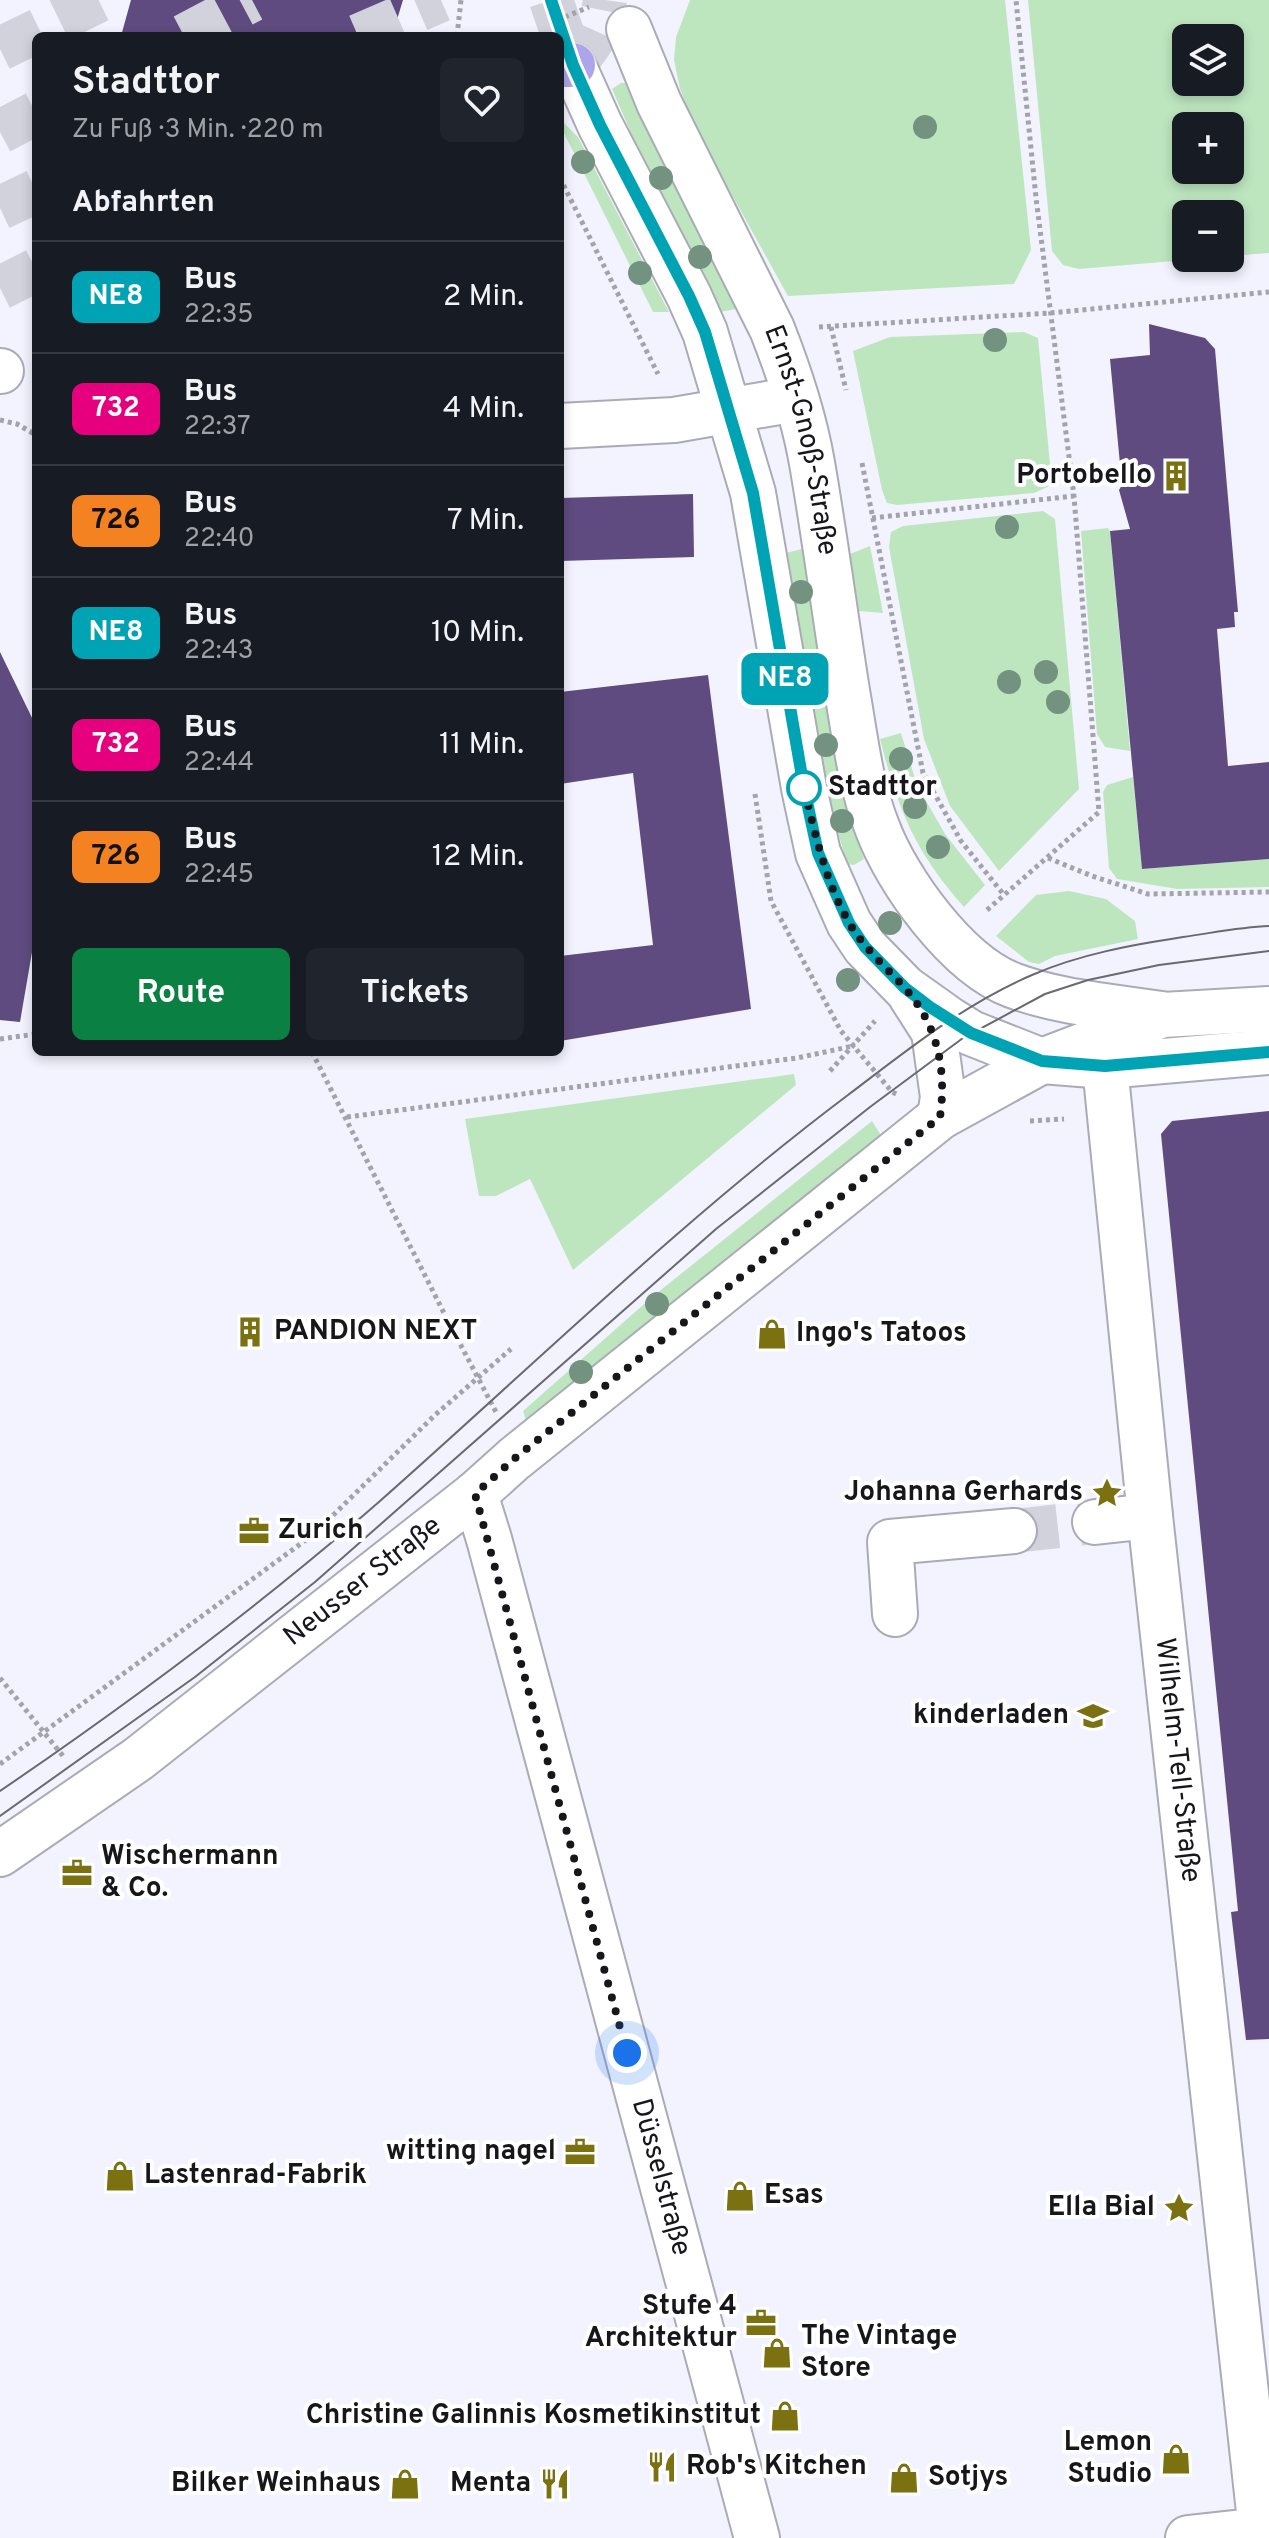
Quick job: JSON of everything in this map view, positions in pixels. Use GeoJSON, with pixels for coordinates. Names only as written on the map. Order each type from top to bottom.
{"type":"FeatureCollection","features":[{"type":"Feature","properties":{"kind":"street","name":"Ernst-Gnoß-Straße"},"geometry":{"type":"LineString","coordinates":[[629,29],[659,103],[772,329],[796,399],[812,461],[859,766],[877,828],[902,875],[937,926],[952,942],[989,972],[1011,985],[1082,1002],[1163,1015]]}},
{"type":"Feature","properties":{"kind":"street","name":"Ernst-Gnoß-Straße"},"geometry":{"type":"LineString","coordinates":[[566,65],[600,125],[705,332],[753,493],[818,853],[842,906],[865,947],[905,988],[971,1033],[1042,1061],[1105,1066]]}},
{"type":"Feature","properties":{"kind":"street"},"geometry":{"type":"LineString","coordinates":[[564,426],[674,420],[796,399]]}},
{"type":"Feature","properties":{"kind":"street"},"geometry":{"type":"LineString","coordinates":[[842,906],[902,875]]}},
{"type":"Feature","properties":{"kind":"street"},"geometry":{"type":"LineString","coordinates":[[905,988],[934,1032],[943,1097],[940,1117]]}},
{"type":"Feature","properties":{"kind":"street","name":"Neusser Straße"},"geometry":{"type":"LineString","coordinates":[[0,1854],[138,1759],[475,1494],[514,1459],[940,1117],[1042,1061],[1163,1015],[1269,1009]]}},
{"type":"Feature","properties":{"kind":"street"},"geometry":{"type":"LineString","coordinates":[[1105,1066],[1163,1015]]}},
{"type":"Feature","properties":{"kind":"street"},"geometry":{"type":"LineString","coordinates":[[1105,1066],[1269,1052]]}},
{"type":"Feature","properties":{"kind":"street","name":"Wilhelm-Tell-Straße"},"geometry":{"type":"LineString","coordinates":[[1105,1066],[1150,1516],[1265,2531]]}},
{"type":"Feature","properties":{"kind":"street","name":"Düsselstraße"},"geometry":{"type":"LineString","coordinates":[[475,1494],[757,2538]]}},
{"type":"Feature","properties":{"kind":"street"},"geometry":{"type":"LineString","coordinates":[[1095,1522],[1150,1516]]}},
{"type":"Feature","properties":{"kind":"street"},"geometry":{"type":"LineString","coordinates":[[895,1614],[890,1542],[1014,1531]]}},
{"type":"Feature","properties":{"kind":"street"},"geometry":{"type":"LineString","coordinates":[[1188,2538],[1265,2531]]}},
{"type":"Feature","properties":{"kind":"path"},"geometry":{"type":"LineString","coordinates":[[457,32],[461,0]]}},
{"type":"Feature","properties":{"kind":"path"},"geometry":{"type":"LineString","coordinates":[[1016,0],[1024,100],[1074,496],[1099,812],[1048,858],[1148,894],[1269,892]]}},
{"type":"Feature","properties":{"kind":"path"},"geometry":{"type":"LineString","coordinates":[[772,329],[1050,313],[1269,292]]}},
{"type":"Feature","properties":{"kind":"path"},"geometry":{"type":"LineString","coordinates":[[831,327],[848,400]]}},
{"type":"Feature","properties":{"kind":"path"},"geometry":{"type":"LineString","coordinates":[[0,420],[17,424],[32,433]]}},
{"type":"Feature","properties":{"kind":"path"},"geometry":{"type":"LineString","coordinates":[[861,459],[923,773],[961,841],[1004,895]]}},
{"type":"Feature","properties":{"kind":"path"},"geometry":{"type":"LineString","coordinates":[[820,523],[1074,496]]}},
{"type":"Feature","properties":{"kind":"path"},"geometry":{"type":"LineString","coordinates":[[0,1039],[32,1035]]}},
{"type":"Feature","properties":{"kind":"path"},"geometry":{"type":"LineString","coordinates":[[347,1117],[797,1058],[853,1046],[830,1071]]}},
{"type":"Feature","properties":{"kind":"path"},"geometry":{"type":"LineString","coordinates":[[314,1056],[479,1377],[500,1420],[514,1459]]}},
{"type":"Feature","properties":{"kind":"path"},"geometry":{"type":"LineString","coordinates":[[0,1764],[314,1534],[435,1415],[511,1349]]}},
{"type":"Feature","properties":{"kind":"path"},"geometry":{"type":"LineString","coordinates":[[0,1678],[90,1792]]}},
{"type":"Feature","properties":{"kind":"green space"},"geometry":{"type":"Polygon","coordinates":[[[690,0],[1005,0],[1031,250],[1014,284],[788,296],[698,134],[680,89],[674,60],[676,37],[690,0]]]}},
{"type":"Feature","properties":{"kind":"green space"},"geometry":{"type":"Polygon","coordinates":[[[1028,0],[1269,0],[1269,253],[1244,255],[1244,200],[1172,200],[1172,261],[1079,269],[1063,265],[1052,251],[1028,0]]]}},
{"type":"Feature","properties":{"kind":"green space"},"geometry":{"type":"Polygon","coordinates":[[[627,83],[736,309],[720,312],[637,147],[612,89],[627,83]]]}},
{"type":"Feature","properties":{"kind":"green space"},"geometry":{"type":"Polygon","coordinates":[[[564,123],[578,137],[669,312],[653,312],[564,133],[564,123]]]}},
{"type":"Feature","properties":{"kind":"green space"},"geometry":{"type":"Polygon","coordinates":[[[1024,332],[1038,338],[1052,485],[1034,493],[897,505],[887,503],[853,351],[890,337],[1024,332]]]}},
{"type":"Feature","properties":{"kind":"green space"},"geometry":{"type":"Polygon","coordinates":[[[1043,511],[1055,519],[1079,789],[999,871],[950,806],[924,739],[889,547],[891,532],[903,526],[1043,511]]]}},
{"type":"Feature","properties":{"kind":"green space"},"geometry":{"type":"Polygon","coordinates":[[[1108,528],[1130,751],[1105,747],[1097,734],[1081,531],[1108,528]]]}},
{"type":"Feature","properties":{"kind":"green space"},"geometry":{"type":"Polygon","coordinates":[[[870,546],[883,613],[859,611],[850,554],[870,546]]]}},
{"type":"Feature","properties":{"kind":"green space"},"geometry":{"type":"Polygon","coordinates":[[[802,549],[843,800],[864,859],[854,865],[847,864],[822,776],[786,553],[802,549]]]}},
{"type":"Feature","properties":{"kind":"green space"},"geometry":{"type":"Polygon","coordinates":[[[901,733],[917,785],[945,834],[985,885],[964,907],[921,848],[894,787],[880,739],[901,733]]]}},
{"type":"Feature","properties":{"kind":"green space"},"geometry":{"type":"Polygon","coordinates":[[[1133,777],[1142,869],[1269,859],[1269,887],[1177,889],[1117,879],[1109,868],[1103,792],[1107,785],[1133,777]]]}},
{"type":"Feature","properties":{"kind":"green space"},"geometry":{"type":"Polygon","coordinates":[[[1069,891],[1106,899],[1135,921],[1138,939],[1055,956],[1039,964],[1029,962],[996,936],[1036,895],[1069,891]]]}},
{"type":"Feature","properties":{"kind":"green space"},"geometry":{"type":"Polygon","coordinates":[[[794,1074],[796,1085],[573,1270],[530,1179],[496,1196],[479,1196],[465,1119],[794,1074]]]}},
{"type":"Feature","properties":{"kind":"green space"},"geometry":{"type":"Polygon","coordinates":[[[872,1121],[882,1137],[699,1281],[529,1431],[523,1411],[652,1297],[872,1121]]]}},
{"type":"Feature","properties":{"kind":"building"},"geometry":{"type":"Polygon","coordinates":[[[131,0],[403,0],[393,32],[122,32],[131,0]]]}},
{"type":"Feature","properties":{"kind":"building"},"geometry":{"type":"Polygon","coordinates":[[[1149,324],[1205,338],[1215,349],[1238,612],[1234,612],[1235,627],[1217,629],[1228,766],[1269,762],[1269,859],[1142,869],[1110,531],[1130,529],[1119,490],[1122,485],[1110,359],[1150,355],[1149,324]]]}},
{"type":"Feature","properties":{"kind":"building"},"geometry":{"type":"Polygon","coordinates":[[[693,494],[694,557],[564,561],[564,498],[693,494]]]}},
{"type":"Feature","properties":{"kind":"building"},"geometry":{"type":"Polygon","coordinates":[[[0,652],[32,718],[32,952],[20,1022],[0,1020],[0,652]]]}},
{"type":"Feature","properties":{"kind":"building"},"geometry":{"type":"Polygon","coordinates":[[[708,675],[751,1009],[564,1040],[564,956],[653,945],[633,773],[564,783],[564,692],[708,675]]]}},
{"type":"Feature","properties":{"kind":"building"},"geometry":{"type":"Polygon","coordinates":[[[1269,1111],[1269,2039],[1246,2040],[1231,1912],[1238,1911],[1161,1134],[1172,1121],[1269,1111]]]}},
{"type":"Feature","properties":{"kind":"tunnel"},"geometry":{"type":"LineString","coordinates":[[35,32],[100,0]]}},
{"type":"Feature","properties":{"kind":"tunnel"},"geometry":{"type":"LineString","coordinates":[[192,32],[252,0]]}},
{"type":"Feature","properties":{"kind":"tunnel"},"geometry":{"type":"LineString","coordinates":[[367,32],[441,0]]}},
{"type":"Feature","properties":{"kind":"tunnel"},"geometry":{"type":"LineString","coordinates":[[551,0],[562,32]]}},
{"type":"Feature","properties":{"kind":"tunnel"},"geometry":{"type":"LineString","coordinates":[[564,38],[573,65],[595,35],[605,0]]}},
{"type":"Feature","properties":{"kind":"tunnel"},"geometry":{"type":"LineString","coordinates":[[0,49],[32,33]]}},
{"type":"Feature","properties":{"kind":"tunnel"},"geometry":{"type":"LineString","coordinates":[[0,132],[32,115]]}},
{"type":"Feature","properties":{"kind":"tunnel"},"geometry":{"type":"LineString","coordinates":[[0,208],[32,193]]}},
{"type":"Feature","properties":{"kind":"tunnel"},"geometry":{"type":"LineString","coordinates":[[0,288],[32,272]]}},
{"type":"Feature","properties":{"kind":"tunnel"},"geometry":{"type":"LineString","coordinates":[[1014,1531],[1095,1522]]}},
{"type":"Feature","properties":{"kind":"tram line"},"geometry":{"type":"LineString","coordinates":[[0,1791],[147,1687],[289,1578],[380,1501],[727,1191],[936,1029],[1007,987],[1069,961],[1145,943],[1269,926]]}},
{"type":"Feature","properties":{"kind":"tram line"},"geometry":{"type":"LineString","coordinates":[[0,1816],[195,1677],[315,1582],[716,1229],[963,1038],[1045,994],[1088,980],[1159,965],[1269,951]]}},
{"type":"Feature","properties":{"kind":"bus line","name":"NE8"},"geometry":{"type":"LineString","coordinates":[[551,0],[562,32]]}},
{"type":"Feature","properties":{"kind":"bus line","name":"NE8"},"geometry":{"type":"LineString","coordinates":[[564,38],[600,125],[705,332],[753,493],[818,853],[849,923],[865,947],[905,988],[930,1007],[971,1033],[1042,1061],[1105,1066],[1269,1052]]}},
{"type":"Feature","properties":{"kind":"place","name":"Portobello"},"geometry":{"type":"Point","coordinates":[1176,476]}},
{"type":"Feature","properties":{"kind":"place","name":"Stadttor"},"geometry":{"type":"Point","coordinates":[804,788]}},
{"type":"Feature","properties":{"kind":"place","name":"PANDION NEXT"},"geometry":{"type":"Point","coordinates":[250,1332]}},
{"type":"Feature","properties":{"kind":"place","name":"Ingo's Tatoos"},"geometry":{"type":"Point","coordinates":[772,1334]}},
{"type":"Feature","properties":{"kind":"place","name":"Johanna Gerhards"},"geometry":{"type":"Point","coordinates":[1107,1493]}},
{"type":"Feature","properties":{"kind":"place","name":"Zurich"},"geometry":{"type":"Point","coordinates":[254,1531]}},
{"type":"Feature","properties":{"kind":"place","name":"kinderladen"},"geometry":{"type":"Point","coordinates":[1093,1716]}},
{"type":"Feature","properties":{"kind":"place","name":"Wischermann & Co."},"geometry":{"type":"Point","coordinates":[77,1873]}},
{"type":"Feature","properties":{"kind":"place","name":"witting nagel"},"geometry":{"type":"Point","coordinates":[580,2152]}},
{"type":"Feature","properties":{"kind":"place","name":"Lastenrad-Fabrik"},"geometry":{"type":"Point","coordinates":[120,2176]}},
{"type":"Feature","properties":{"kind":"place","name":"Esas"},"geometry":{"type":"Point","coordinates":[740,2196]}},
{"type":"Feature","properties":{"kind":"place","name":"Ella Bial"},"geometry":{"type":"Point","coordinates":[1179,2208]}},
{"type":"Feature","properties":{"kind":"place","name":"Stufe 4 Architektur"},"geometry":{"type":"Point","coordinates":[761,2323]}},
{"type":"Feature","properties":{"kind":"place","name":"The Vintage Store"},"geometry":{"type":"Point","coordinates":[777,2353]}},
{"type":"Feature","properties":{"kind":"place","name":"Christine Galinnis Kosmetikinstitut"},"geometry":{"type":"Point","coordinates":[785,2416]}},
{"type":"Feature","properties":{"kind":"place","name":"Lemon Studio"},"geometry":{"type":"Point","coordinates":[1176,2459]}},
{"type":"Feature","properties":{"kind":"place","name":"Rob's Kitchen"},"geometry":{"type":"Point","coordinates":[662,2467]}},
{"type":"Feature","properties":{"kind":"place","name":"Sotjys"},"geometry":{"type":"Point","coordinates":[904,2478]}},
{"type":"Feature","properties":{"kind":"place","name":"Bilker Weinhaus"},"geometry":{"type":"Point","coordinates":[405,2484]}},
{"type":"Feature","properties":{"kind":"place","name":"Menta"},"geometry":{"type":"Point","coordinates":[555,2484]}},
{"type":"Feature","properties":{"kind":"route"},"geometry":{"type":"LineString","coordinates":[[627,2053],[475,1494],[514,1459],[940,1117],[943,1097],[934,1032],[905,988],[865,947],[849,923],[818,853],[804,788]]}}]}
